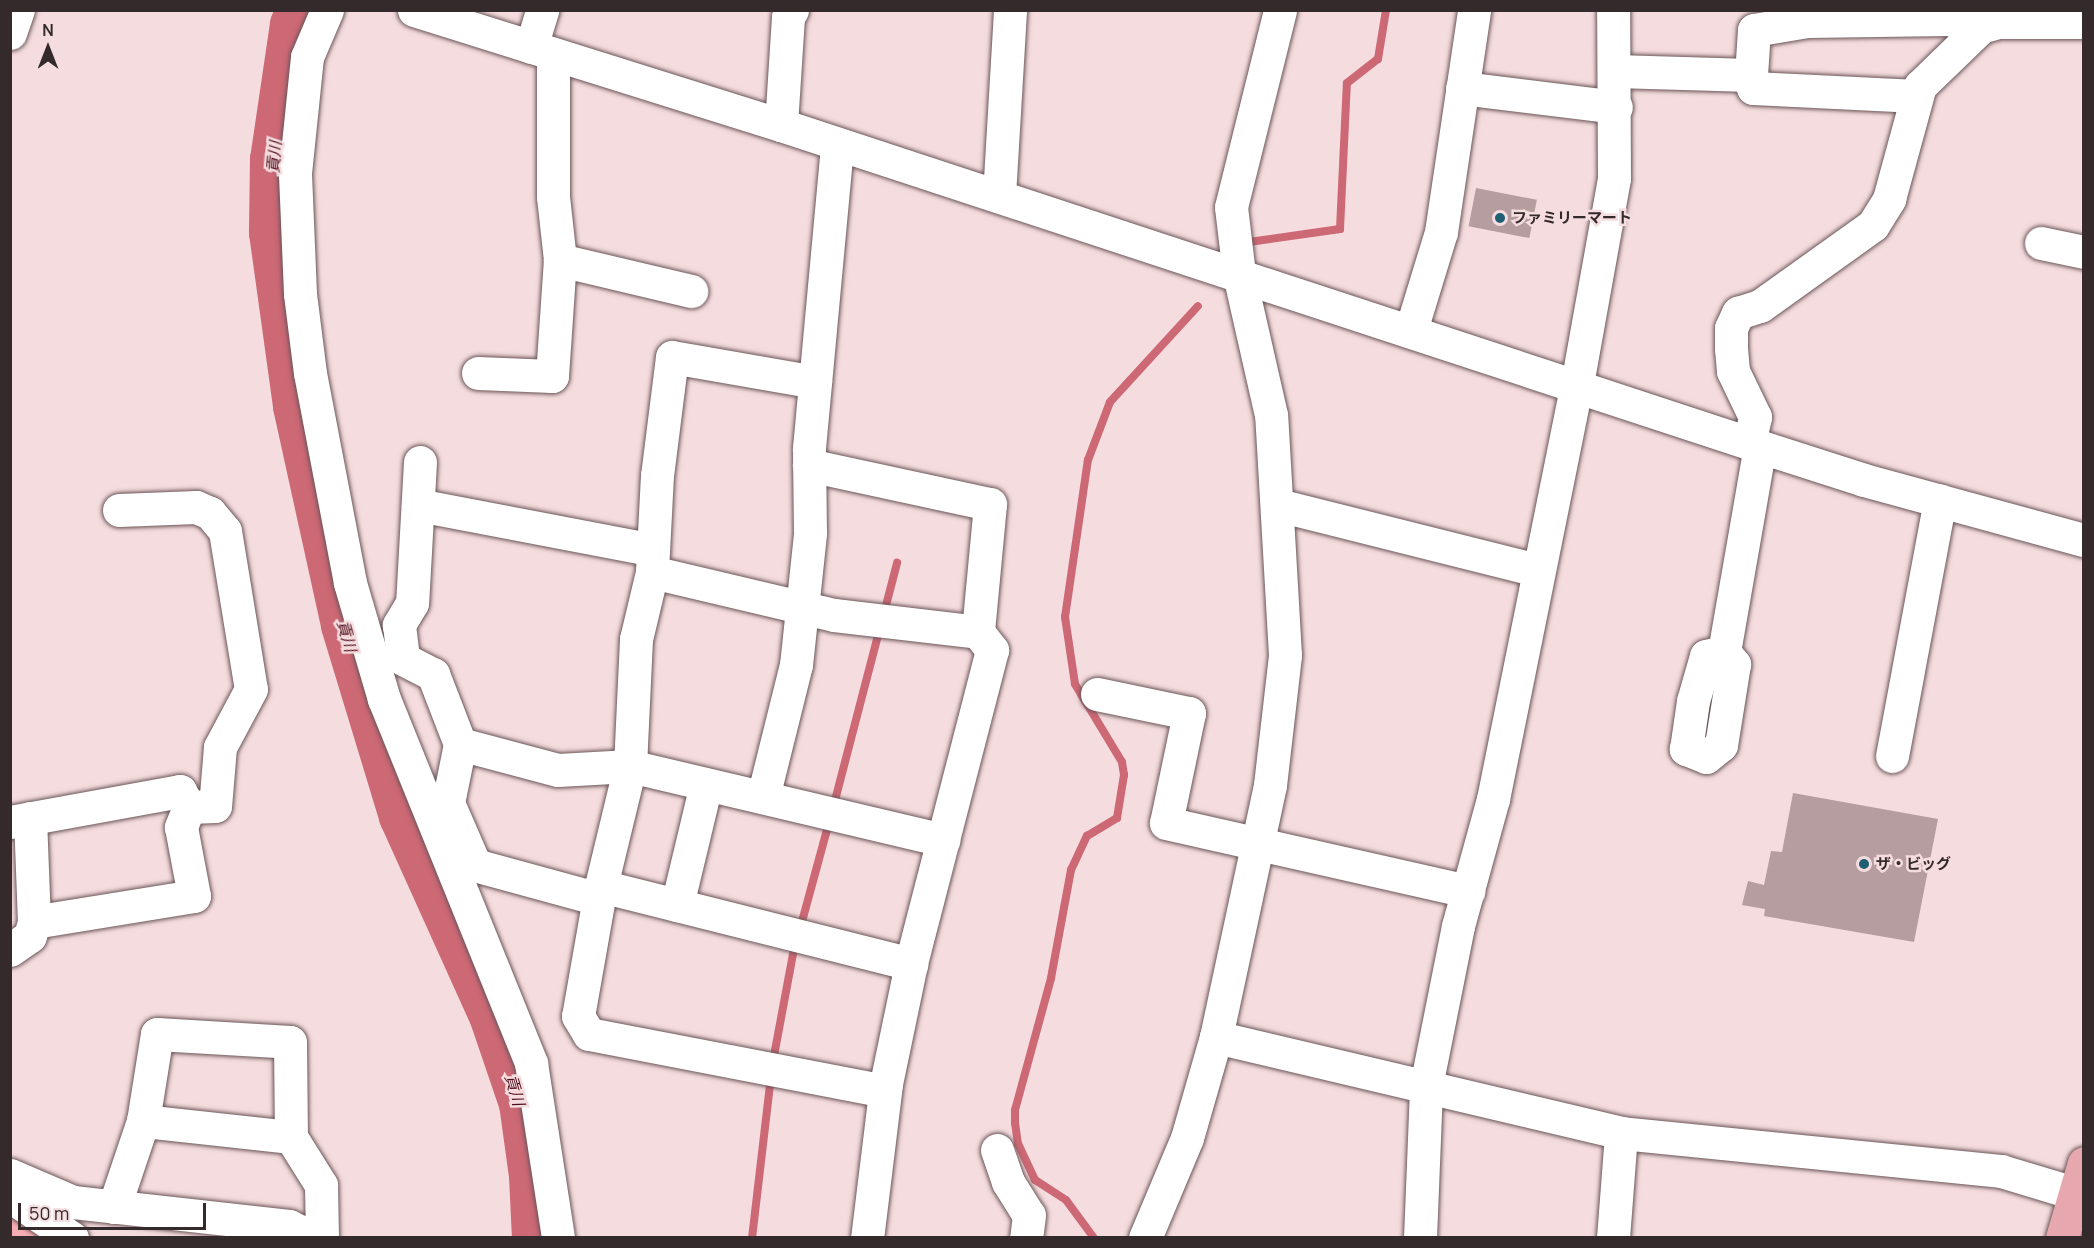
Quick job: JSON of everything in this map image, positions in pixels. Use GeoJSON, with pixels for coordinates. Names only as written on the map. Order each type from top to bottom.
{"type":"FeatureCollection","features":[{"type":"Feature","properties":{"kind":"main road"},"geometry":{"type":"LineString","coordinates":[[2062,1238],[2081,1184]]}},
{"type":"Feature","properties":{"kind":"street"},"geometry":{"type":"LineString","coordinates":[[10,33],[18,10]]}},
{"type":"Feature","properties":{"kind":"street"},"geometry":{"type":"LineString","coordinates":[[327,10],[306,57],[295,174],[300,294],[310,374],[350,583],[364,638],[388,709],[531,1063],[558,1238]]}},
{"type":"Feature","properties":{"kind":"street"},"geometry":{"type":"LineString","coordinates":[[414,10],[782,125],[1577,384],[1754,445],[2084,540]]}},
{"type":"Feature","properties":{"kind":"street"},"geometry":{"type":"LineString","coordinates":[[478,374],[552,376],[560,260],[542,50],[542,10]]}},
{"type":"Feature","properties":{"kind":"street"},"geometry":{"type":"LineString","coordinates":[[782,125],[788,18],[792,10]]}},
{"type":"Feature","properties":{"kind":"street"},"geometry":{"type":"LineString","coordinates":[[999,196],[1010,10]]}},
{"type":"Feature","properties":{"kind":"street"},"geometry":{"type":"LineString","coordinates":[[1145,1238],[1187,1138],[1216,1037],[1270,785],[1285,655],[1271,415],[1239,274],[1231,207],[1280,10]]}},
{"type":"Feature","properties":{"kind":"street"},"geometry":{"type":"LineString","coordinates":[[1411,330],[1441,232],[1474,10]]}},
{"type":"Feature","properties":{"kind":"street"},"geometry":{"type":"LineString","coordinates":[[1420,1238],[1426,1086],[1468,891],[1494,799],[1537,570],[1577,384],[1614,178],[1616,107],[1613,10]]}},
{"type":"Feature","properties":{"kind":"street"},"geometry":{"type":"LineString","coordinates":[[1917,96],[1753,88],[1751,75],[1754,30],[1807,21],[1948,19],[2084,22]]}},
{"type":"Feature","properties":{"kind":"street"},"geometry":{"type":"LineString","coordinates":[[1724,652],[1754,445],[1755,417],[1733,370],[1731,328],[1738,313],[1760,306],[1873,225],[1889,199],[1920,86],[1987,21]]}},
{"type":"Feature","properties":{"kind":"street"},"geometry":{"type":"LineString","coordinates":[[1615,71],[1751,75]]}},
{"type":"Feature","properties":{"kind":"street"},"geometry":{"type":"LineString","coordinates":[[1462,88],[1616,107]]}},
{"type":"Feature","properties":{"kind":"street"},"geometry":{"type":"LineString","coordinates":[[763,797],[796,664],[810,533],[809,465],[837,144]]}},
{"type":"Feature","properties":{"kind":"street"},"geometry":{"type":"LineString","coordinates":[[2041,243],[2084,252]]}},
{"type":"Feature","properties":{"kind":"street"},"geometry":{"type":"LineString","coordinates":[[560,260],[691,291]]}},
{"type":"Feature","properties":{"kind":"street"},"geometry":{"type":"LineString","coordinates":[[815,382],[672,357],[657,475],[652,561],[636,639],[630,766],[600,892],[578,1016],[590,1034],[885,1091]]}},
{"type":"Feature","properties":{"kind":"street"},"geometry":{"type":"LineString","coordinates":[[420,462],[412,603],[399,625],[403,659],[433,674],[460,744],[448,803],[475,865],[600,892],[677,905],[910,964]]}},
{"type":"Feature","properties":{"kind":"street"},"geometry":{"type":"LineString","coordinates":[[809,465],[990,504],[978,632],[992,650],[910,964],[885,1091],[867,1238]]}},
{"type":"Feature","properties":{"kind":"street"},"geometry":{"type":"LineString","coordinates":[[1892,756],[1940,500]]}},
{"type":"Feature","properties":{"kind":"street"},"geometry":{"type":"LineString","coordinates":[[418,505],[652,561],[802,607],[865,618],[978,632]]}},
{"type":"Feature","properties":{"kind":"street"},"geometry":{"type":"LineString","coordinates":[[1278,506],[1537,570]]}},
{"type":"Feature","properties":{"kind":"street"},"geometry":{"type":"LineString","coordinates":[[119,510],[196,507],[210,513],[225,531],[251,689],[220,747],[215,807],[189,807]]}},
{"type":"Feature","properties":{"kind":"street"},"geometry":{"type":"LineString","coordinates":[[1097,694],[1189,713],[1166,823],[1257,846],[1468,891]]}},
{"type":"Feature","properties":{"kind":"street"},"geometry":{"type":"LineString","coordinates":[[460,744],[558,770],[630,766],[943,840]]}},
{"type":"Feature","properties":{"kind":"street"},"geometry":{"type":"LineString","coordinates":[[677,905],[706,784]]}},
{"type":"Feature","properties":{"kind":"street"},"geometry":{"type":"LineString","coordinates":[[10,950],[30,936],[34,922],[20,820],[180,791],[189,807],[182,827],[194,896],[34,922]]}},
{"type":"Feature","properties":{"kind":"street"},"geometry":{"type":"LineString","coordinates":[[114,1207],[143,1121],[157,1034],[290,1042],[291,1137],[321,1185],[322,1238]]}},
{"type":"Feature","properties":{"kind":"street"},"geometry":{"type":"LineString","coordinates":[[1216,1037],[1621,1133],[2001,1171],[2081,1184]]}},
{"type":"Feature","properties":{"kind":"street"},"geometry":{"type":"LineString","coordinates":[[143,1121],[291,1137]]}},
{"type":"Feature","properties":{"kind":"street"},"geometry":{"type":"LineString","coordinates":[[1613,1238],[1621,1133]]}},
{"type":"Feature","properties":{"kind":"street"},"geometry":{"type":"LineString","coordinates":[[998,1150],[1008,1182],[1029,1215],[1026,1238]]}},
{"type":"Feature","properties":{"kind":"street"},"geometry":{"type":"LineString","coordinates":[[10,1175],[74,1202],[289,1226],[314,1238]]}},
{"type":"Feature","properties":{"kind":"street"},"geometry":{"type":"LineString","coordinates":[[10,1196],[72,1238]]}},
{"type":"Feature","properties":{"kind":"shaded area"},"geometry":{"type":"Polygon","coordinates":[[[10,1209],[57,1237],[11,1237],[10,1209]]]}},
{"type":"Feature","properties":{"kind":"building"},"geometry":{"type":"Polygon","coordinates":[[[1476,188],[1537,200],[1529,238],[1469,226],[1476,188]]]}},
{"type":"Feature","properties":{"kind":"building"},"geometry":{"type":"Polygon","coordinates":[[[1793,793],[1938,819],[1914,942],[1764,916],[1765,909],[1742,905],[1748,881],[1764,885],[1771,851],[1782,852],[1793,793]]]}},
{"type":"Feature","properties":{"kind":"waterway","name":"貢川"},"geometry":{"type":"LineString","coordinates":[[298,10],[292,24],[272,159],[271,232],[295,406],[343,625],[401,816],[492,1018],[521,1103],[531,1175],[534,1238]]}},
{"type":"Feature","properties":{"kind":"waterway"},"geometry":{"type":"LineString","coordinates":[[1249,242],[1340,229],[1347,83],[1378,59],[1386,10]]}},
{"type":"Feature","properties":{"kind":"waterway"},"geometry":{"type":"LineString","coordinates":[[1094,1238],[1066,1200],[1035,1180],[1018,1144],[1015,1123],[1015,1110],[1051,978],[1071,870],[1087,836],[1117,818],[1124,775],[1122,762],[1075,684],[1065,617],[1088,460],[1110,402],[1198,306]]}},
{"type":"Feature","properties":{"kind":"waterway"},"geometry":{"type":"LineString","coordinates":[[884,613],[897,563]]}},
{"type":"Feature","properties":{"kind":"waterway"},"geometry":{"type":"LineString","coordinates":[[833,808],[880,628]]}},
{"type":"Feature","properties":{"kind":"waterway"},"geometry":{"type":"LineString","coordinates":[[800,929],[829,822]]}},
{"type":"Feature","properties":{"kind":"waterway"},"geometry":{"type":"LineString","coordinates":[[773,1061],[795,944]]}},
{"type":"Feature","properties":{"kind":"waterway"},"geometry":{"type":"LineString","coordinates":[[752,1238],[771,1076]]}},
{"type":"Feature","properties":{"kind":"place","name":"ファミリーマート"},"geometry":{"type":"Point","coordinates":[1500,218]}},
{"type":"Feature","properties":{"kind":"place","name":"ザ・ビッグ"},"geometry":{"type":"Point","coordinates":[1864,864]}}]}
